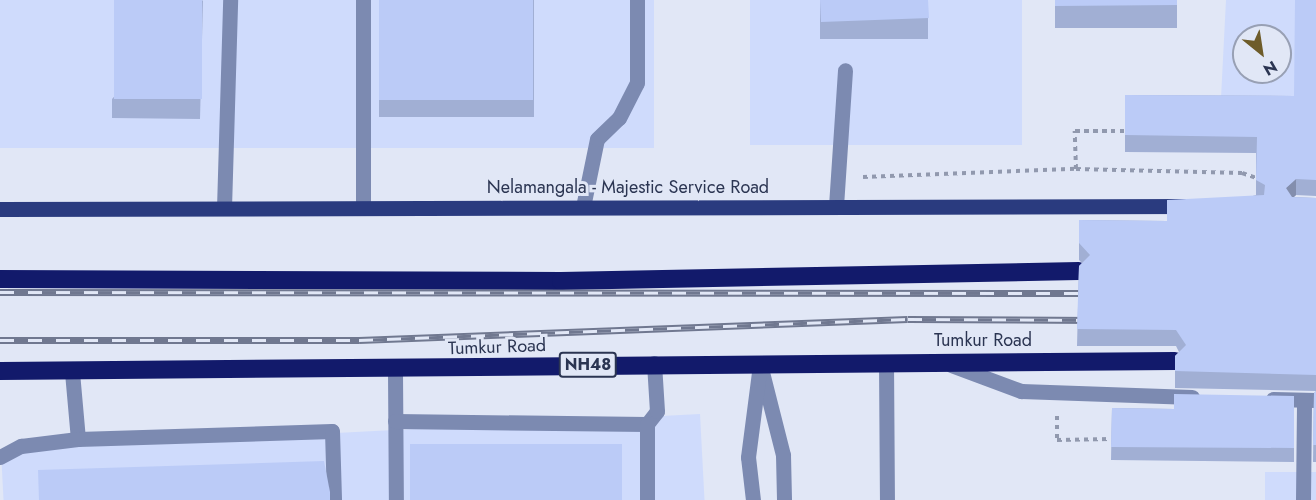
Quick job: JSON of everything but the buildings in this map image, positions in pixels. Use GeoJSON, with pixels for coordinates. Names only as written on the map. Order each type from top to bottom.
{"type":"FeatureCollection","features":[{"type":"Feature","properties":{"kind":"highway"},"geometry":{"type":"LineString","coordinates":[[0,279],[561,281],[1079,271]]}},
{"type":"Feature","properties":{"kind":"highway","name":"Tumkur Road"},"geometry":{"type":"LineString","coordinates":[[0,371],[395,372],[654,363],[1054,360],[1175,362]]}},
{"type":"Feature","properties":{"kind":"main road","name":"Nelamangala - Majestic Service Road"},"geometry":{"type":"LineString","coordinates":[[0,209],[1208,206]]}},
{"type":"Feature","properties":{"kind":"street"},"geometry":{"type":"LineString","coordinates":[[224,208],[230,0]]}},
{"type":"Feature","properties":{"kind":"street"},"geometry":{"type":"LineString","coordinates":[[363,0],[363,208]]}},
{"type":"Feature","properties":{"kind":"street"},"geometry":{"type":"LineString","coordinates":[[583,207],[597,139],[620,118],[637,83],[637,0]]}},
{"type":"Feature","properties":{"kind":"street"},"geometry":{"type":"LineString","coordinates":[[836,207],[845,70]]}},
{"type":"Feature","properties":{"kind":"street"},"geometry":{"type":"LineString","coordinates":[[940,361],[1021,391],[1212,397]]}},
{"type":"Feature","properties":{"kind":"street"},"geometry":{"type":"LineString","coordinates":[[886,362],[887,500]]}},
{"type":"Feature","properties":{"kind":"street"},"geometry":{"type":"LineString","coordinates":[[647,500],[647,424],[657,411],[654,363]]}},
{"type":"Feature","properties":{"kind":"street"},"geometry":{"type":"LineString","coordinates":[[753,500],[748,458],[760,364]]}},
{"type":"Feature","properties":{"kind":"street"},"geometry":{"type":"LineString","coordinates":[[760,364],[783,455],[784,500]]}},
{"type":"Feature","properties":{"kind":"street"},"geometry":{"type":"LineString","coordinates":[[72,372],[78,439]]}},
{"type":"Feature","properties":{"kind":"street"},"geometry":{"type":"LineString","coordinates":[[395,372],[396,500]]}},
{"type":"Feature","properties":{"kind":"street"},"geometry":{"type":"LineString","coordinates":[[1258,398],[1309,400],[1303,500]]}},
{"type":"Feature","properties":{"kind":"street"},"geometry":{"type":"LineString","coordinates":[[394,421],[647,424]]}},
{"type":"Feature","properties":{"kind":"street"},"geometry":{"type":"LineString","coordinates":[[0,457],[21,446],[78,439],[332,431],[334,500]]}},
{"type":"Feature","properties":{"kind":"path"},"geometry":{"type":"LineString","coordinates":[[1076,169],[1075,131],[1125,131]]}},
{"type":"Feature","properties":{"kind":"path"},"geometry":{"type":"LineString","coordinates":[[838,178],[1076,169],[1242,173],[1264,180]]}},
{"type":"Feature","properties":{"kind":"path"},"geometry":{"type":"LineString","coordinates":[[1057,440],[1111,439]]}},
{"type":"Feature","properties":{"kind":"shaded area"},"geometry":{"type":"Polygon","coordinates":[[[0,0],[654,0],[654,148],[0,148],[0,0]]]}},
{"type":"Feature","properties":{"kind":"shaded area"},"geometry":{"type":"Polygon","coordinates":[[[750,0],[1022,0],[1022,145],[750,145],[750,0]]]}},
{"type":"Feature","properties":{"kind":"shaded area"},"geometry":{"type":"Polygon","coordinates":[[[1226,0],[1316,0],[1316,96],[1221,98],[1226,0]]]}},
{"type":"Feature","properties":{"kind":"shaded area"},"geometry":{"type":"Polygon","coordinates":[[[700,414],[705,500],[4,500],[1,451],[700,414]]]}},
{"type":"Feature","properties":{"kind":"shaded area"},"geometry":{"type":"Polygon","coordinates":[[[1265,472],[1316,472],[1316,500],[1265,500],[1265,472]]]}},
{"type":"Feature","properties":{"kind":"railway"},"geometry":{"type":"LineString","coordinates":[[0,292],[1095,293]]}},
{"type":"Feature","properties":{"kind":"railway"},"geometry":{"type":"LineString","coordinates":[[0,340],[359,340],[908,319],[1095,320]]}}]}
